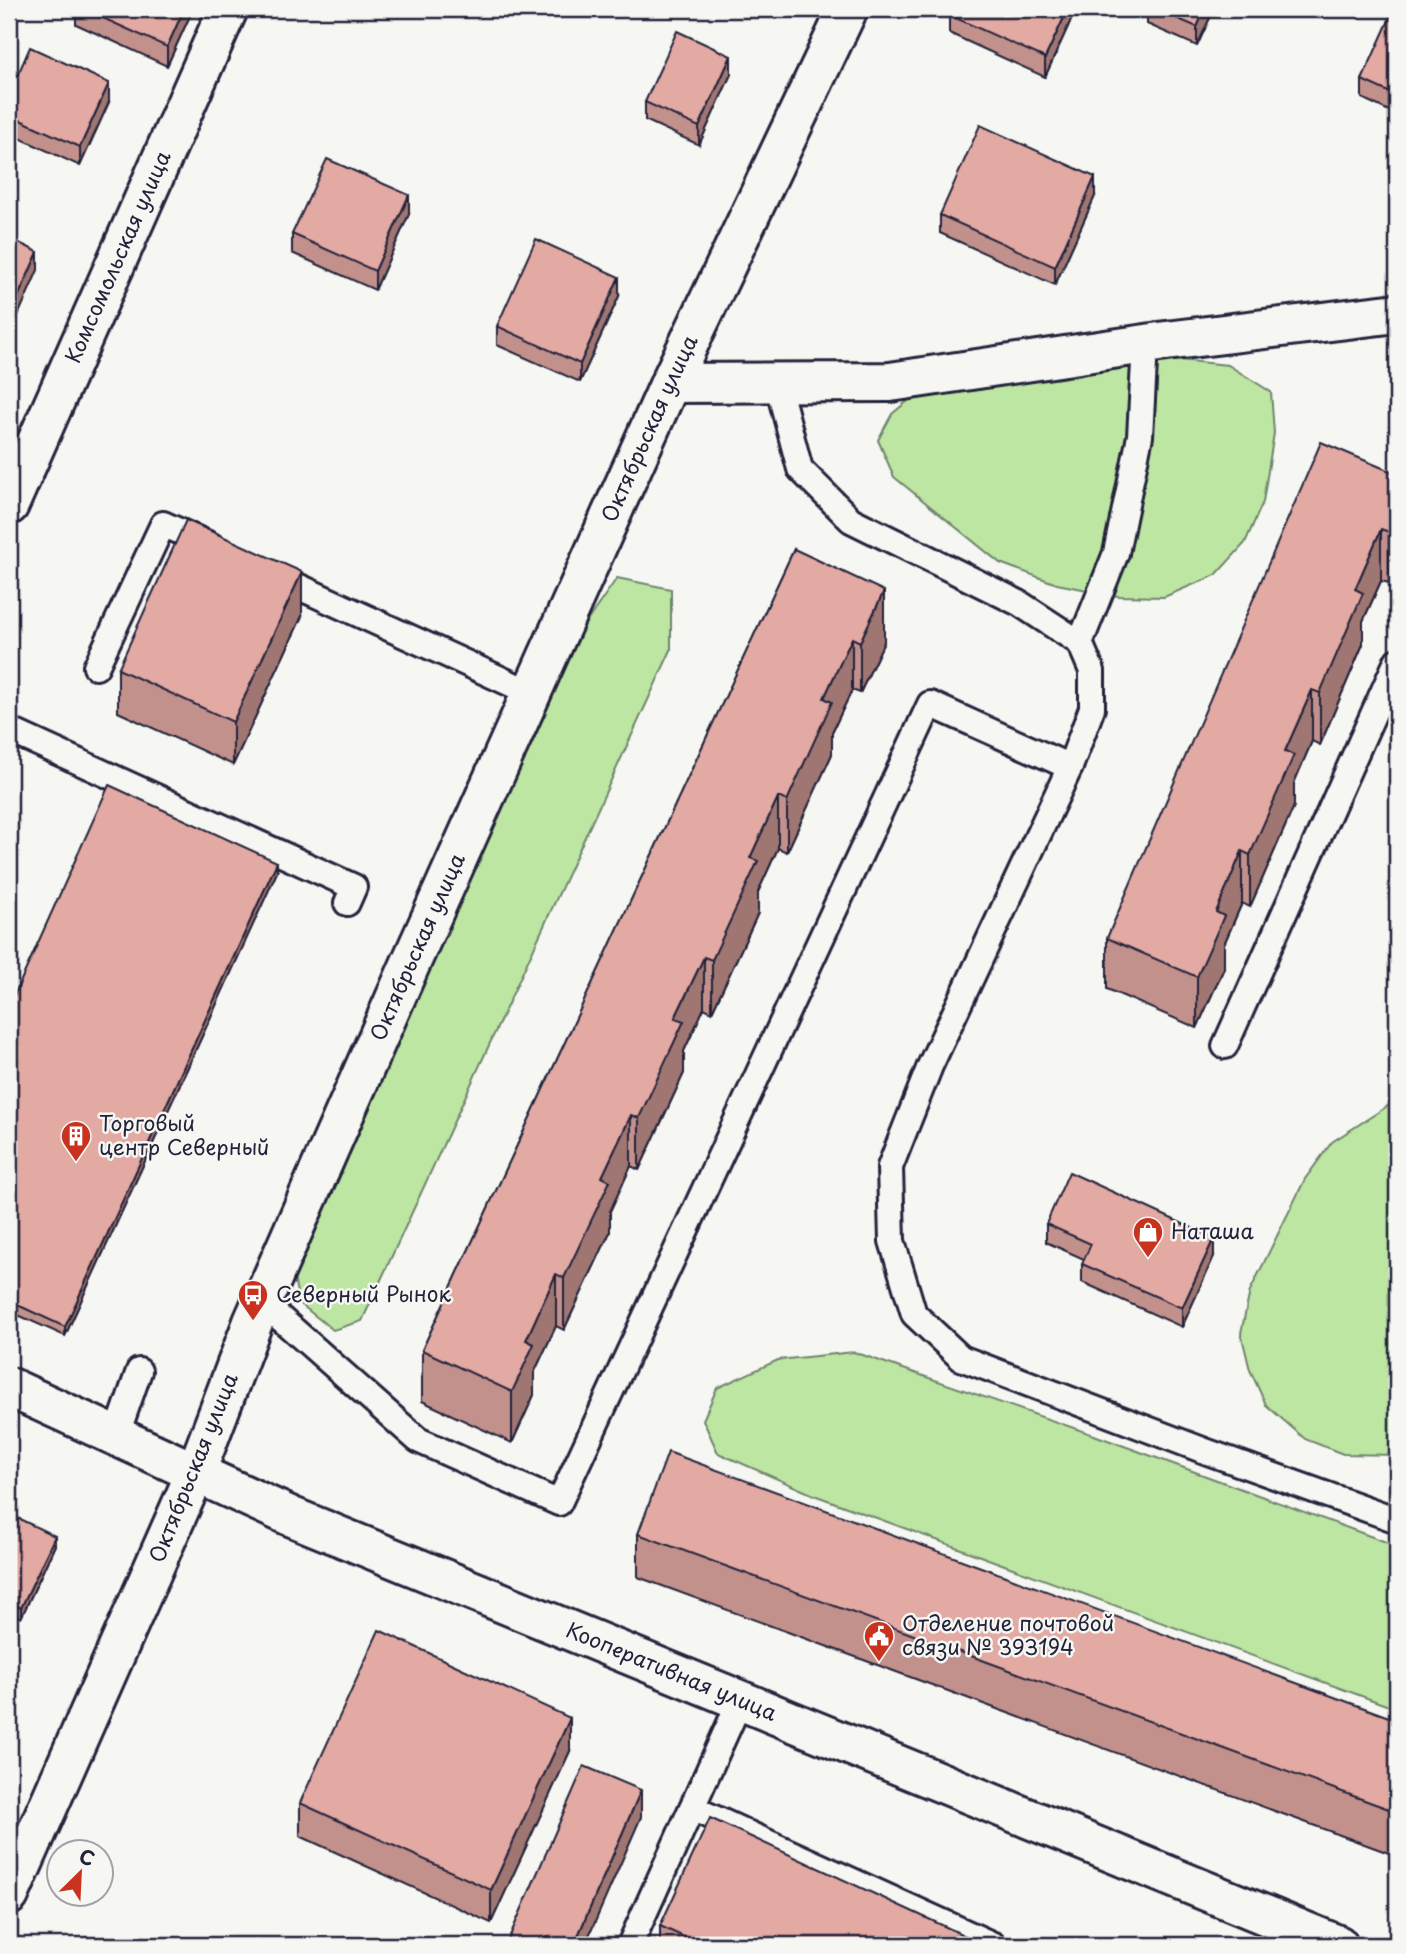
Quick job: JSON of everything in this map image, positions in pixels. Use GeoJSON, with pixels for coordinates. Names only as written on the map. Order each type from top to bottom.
{"type":"FeatureCollection","features":[{"type":"Feature","properties":{"kind":"street","name":"Комсомольская улица"},"geometry":{"type":"LineString","coordinates":[[9,505],[228,9]]}},
{"type":"Feature","properties":{"kind":"street","name":"Октябрьская улица"},"geometry":{"type":"LineString","coordinates":[[9,1895],[195,1472],[262,1303],[531,693],[670,383],[848,9]]}},
{"type":"Feature","properties":{"kind":"street"},"geometry":{"type":"LineString","coordinates":[[670,383],[890,382],[1145,345],[1397,313]]}},
{"type":"Feature","properties":{"kind":"street","name":"Кооперативная улица"},"geometry":{"type":"LineString","coordinates":[[9,1387],[290,1516],[1338,1945]]}},
{"type":"Feature","properties":{"kind":"lane"},"geometry":{"type":"LineString","coordinates":[[1080,643],[1116,553],[1140,436],[1145,345]]}},
{"type":"Feature","properties":{"kind":"lane"},"geometry":{"type":"LineString","coordinates":[[777,382],[800,469],[851,520],[1019,603],[1080,643],[1092,671],[1092,709],[1070,767],[930,1066],[890,1167],[892,1241],[914,1314],[961,1358],[1205,1451],[1397,1520]]}},
{"type":"Feature","properties":{"kind":"lane"},"geometry":{"type":"LineString","coordinates":[[96,667],[163,524],[226,553]]}},
{"type":"Feature","properties":{"kind":"lane"},"geometry":{"type":"LineString","coordinates":[[252,565],[531,693]]}},
{"type":"Feature","properties":{"kind":"lane"},"geometry":{"type":"LineString","coordinates":[[1225,1046],[1397,661]]}},
{"type":"Feature","properties":{"kind":"lane"},"geometry":{"type":"LineString","coordinates":[[262,1303],[418,1440],[559,1503],[930,704],[1070,767]]}},
{"type":"Feature","properties":{"kind":"lane"},"geometry":{"type":"LineString","coordinates":[[9,730],[354,887],[347,903]]}},
{"type":"Feature","properties":{"kind":"lane"},"geometry":{"type":"LineString","coordinates":[[116,1437],[139,1371]]}},
{"type":"Feature","properties":{"kind":"lane"},"geometry":{"type":"LineString","coordinates":[[630,1945],[740,1701]]}},
{"type":"Feature","properties":{"kind":"lane"},"geometry":{"type":"LineString","coordinates":[[692,1808],[993,1945]]}},
{"type":"Feature","properties":{"kind":"green space"},"geometry":{"type":"Polygon","coordinates":[[[1179,360],[1228,365],[1271,392],[1274,433],[1263,502],[1245,543],[1216,575],[1164,597],[1118,596],[1057,584],[1000,563],[894,477],[878,440],[892,414],[920,391],[968,381],[1017,383],[1083,370],[1179,360]]]}},
{"type":"Feature","properties":{"kind":"green space"},"geometry":{"type":"Polygon","coordinates":[[[617,578],[671,589],[671,650],[362,1321],[333,1330],[299,1303],[293,1273],[578,634],[617,578]]]}},
{"type":"Feature","properties":{"kind":"green space"},"geometry":{"type":"Polygon","coordinates":[[[1397,1100],[1397,1455],[1343,1454],[1305,1439],[1266,1405],[1250,1370],[1241,1333],[1250,1291],[1305,1179],[1332,1142],[1397,1100]]]}},
{"type":"Feature","properties":{"kind":"green space"},"geometry":{"type":"Polygon","coordinates":[[[854,1352],[1094,1435],[1397,1546],[1397,1709],[814,1495],[718,1453],[703,1420],[717,1388],[778,1360],[854,1352]]]}},
{"type":"Feature","properties":{"kind":"building"},"geometry":{"type":"Polygon","coordinates":[[[83,9],[184,9],[167,47],[83,9]]]}},
{"type":"Feature","properties":{"kind":"building"},"geometry":{"type":"Polygon","coordinates":[[[952,9],[1068,9],[1045,58],[949,15],[952,9]]]}},
{"type":"Feature","properties":{"kind":"building"},"geometry":{"type":"Polygon","coordinates":[[[1155,9],[1205,9],[1197,27],[1155,9]]]}},
{"type":"Feature","properties":{"kind":"building"},"geometry":{"type":"Polygon","coordinates":[[[1394,9],[1397,11],[1397,96],[1362,80],[1394,9]]]}},
{"type":"Feature","properties":{"kind":"building"},"geometry":{"type":"Polygon","coordinates":[[[677,31],[731,56],[699,127],[645,102],[677,31]]]}},
{"type":"Feature","properties":{"kind":"building"},"geometry":{"type":"Polygon","coordinates":[[[30,47],[109,83],[80,147],[9,115],[9,95],[30,47]]]}},
{"type":"Feature","properties":{"kind":"building"},"geometry":{"type":"Polygon","coordinates":[[[980,125],[1095,177],[1055,267],[940,215],[980,125]]]}},
{"type":"Feature","properties":{"kind":"building"},"geometry":{"type":"Polygon","coordinates":[[[327,159],[409,195],[375,271],[292,234],[327,159]]]}},
{"type":"Feature","properties":{"kind":"building"},"geometry":{"type":"Polygon","coordinates":[[[9,238],[38,252],[9,317],[9,238]]]}},
{"type":"Feature","properties":{"kind":"building"},"geometry":{"type":"Polygon","coordinates":[[[536,239],[619,277],[580,364],[497,326],[536,239]]]}},
{"type":"Feature","properties":{"kind":"building"},"geometry":{"type":"Polygon","coordinates":[[[1321,442],[1397,474],[1397,514],[1389,532],[1381,529],[1355,589],[1363,593],[1320,693],[1312,690],[1285,751],[1294,755],[1250,855],[1242,851],[1216,912],[1224,916],[1197,977],[1107,938],[1321,442]]]}},
{"type":"Feature","properties":{"kind":"building"},"geometry":{"type":"Polygon","coordinates":[[[186,520],[302,572],[233,722],[118,669],[186,520]]]}},
{"type":"Feature","properties":{"kind":"building"},"geometry":{"type":"Polygon","coordinates":[[[794,549],[884,591],[860,642],[852,638],[824,698],[832,702],[787,801],[778,797],[750,858],[758,861],[712,960],[704,957],[675,1018],[684,1021],[639,1118],[631,1115],[602,1177],[610,1181],[564,1278],[556,1274],[526,1340],[534,1344],[512,1392],[422,1350],[794,549]]]}},
{"type":"Feature","properties":{"kind":"building","name":"Торговый центр Северный"},"geometry":{"type":"Polygon","coordinates":[[[109,785],[277,862],[65,1327],[9,1301],[9,1007],[109,785]]]}},
{"type":"Feature","properties":{"kind":"building","name":"Наташа"},"geometry":{"type":"Polygon","coordinates":[[[1069,1172],[1214,1238],[1182,1308],[1082,1264],[1091,1244],[1046,1224],[1069,1172]]]}},
{"type":"Feature","properties":{"kind":"building"},"geometry":{"type":"Polygon","coordinates":[[[668,1452],[1397,1720],[1397,1812],[638,1534],[668,1452]]]}},
{"type":"Feature","properties":{"kind":"building"},"geometry":{"type":"Polygon","coordinates":[[[9,1514],[55,1536],[21,1608],[9,1602],[9,1514]]]}},
{"type":"Feature","properties":{"kind":"building"},"geometry":{"type":"Polygon","coordinates":[[[379,1630],[570,1718],[491,1890],[300,1803],[379,1630]]]}},
{"type":"Feature","properties":{"kind":"building"},"geometry":{"type":"Polygon","coordinates":[[[584,1766],[641,1790],[574,1945],[506,1945],[584,1766]]]}},
{"type":"Feature","properties":{"kind":"building"},"geometry":{"type":"Polygon","coordinates":[[[710,1818],[985,1945],[701,1945],[660,1926],[710,1818]]]}},
{"type":"Feature","properties":{"kind":"place","name":"Торговый центр Северный"},"geometry":{"type":"Point","coordinates":[76,1163]}},
{"type":"Feature","properties":{"kind":"place","name":"Наташа"},"geometry":{"type":"Point","coordinates":[1148,1259]}},
{"type":"Feature","properties":{"kind":"place","name":"Северный Рынок"},"geometry":{"type":"Point","coordinates":[253,1322]}},
{"type":"Feature","properties":{"kind":"place","name":"Отделение почтовой связи № 393194"},"geometry":{"type":"Point","coordinates":[879,1663]}}]}
